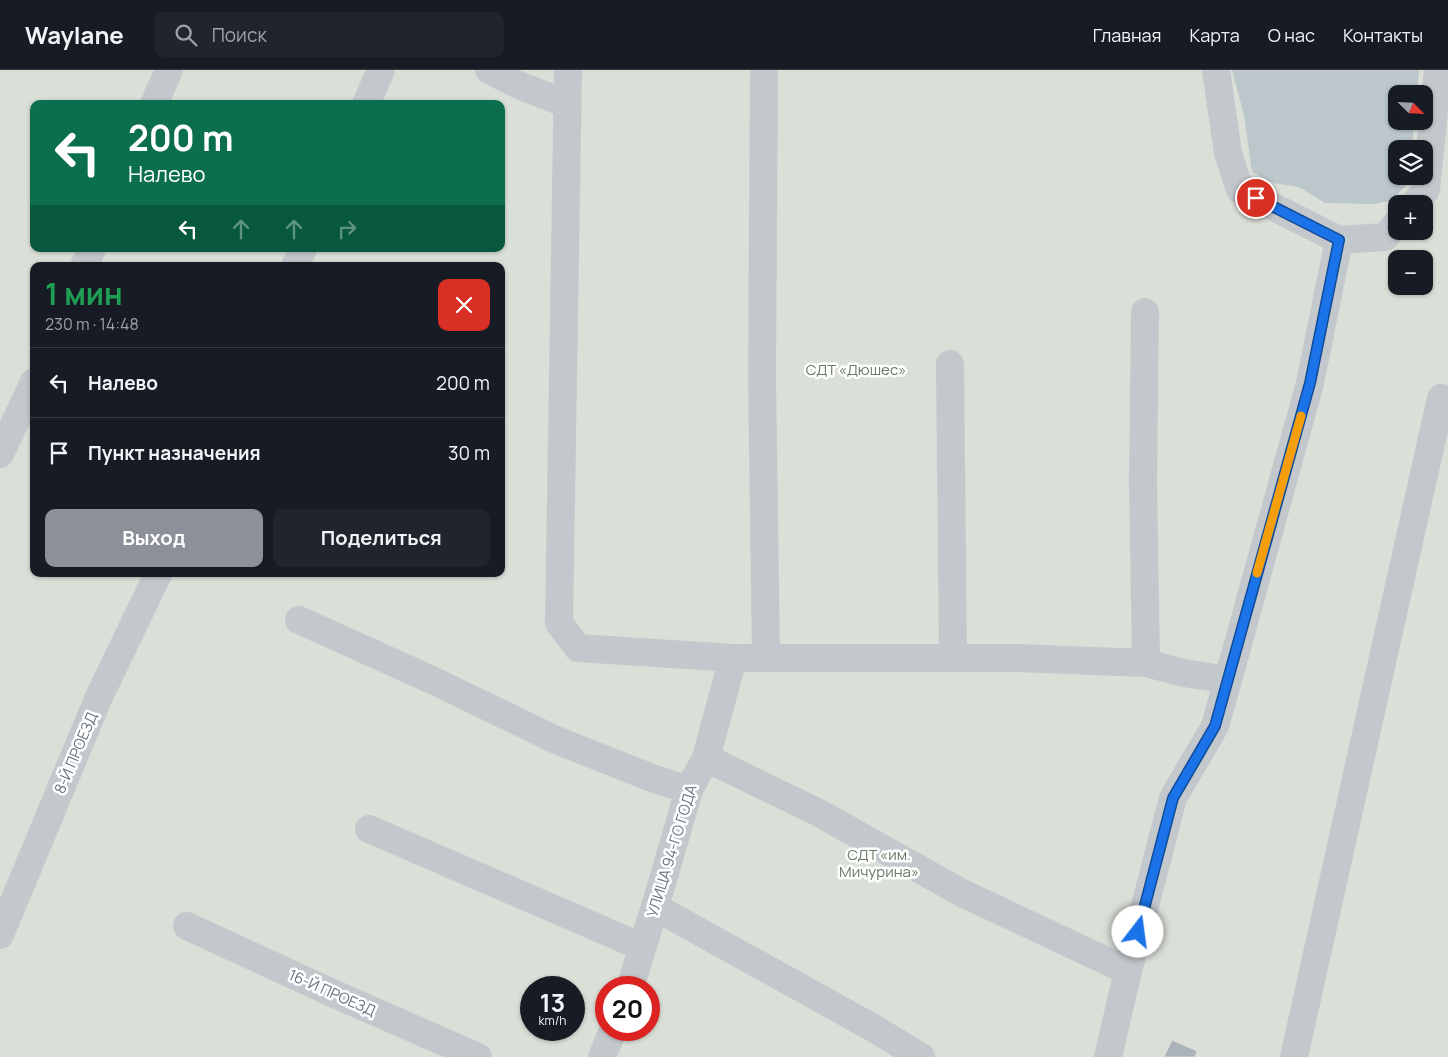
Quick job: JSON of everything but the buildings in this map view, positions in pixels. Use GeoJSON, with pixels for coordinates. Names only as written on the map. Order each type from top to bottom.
{"type":"FeatureCollection","features":[{"type":"Feature","properties":{"kind":"lane"},"geometry":{"type":"LineString","coordinates":[[156,100],[169,70]]}},
{"type":"Feature","properties":{"kind":"lane"},"geometry":{"type":"LineString","coordinates":[[368,100],[381,70]]}},
{"type":"Feature","properties":{"kind":"lane"},"geometry":{"type":"LineString","coordinates":[[489,70],[521,86],[567,104]]}},
{"type":"Feature","properties":{"kind":"lane"},"geometry":{"type":"LineString","coordinates":[[568,70],[559,623],[578,648],[733,658],[1015,658],[1146,663],[1184,673],[1228,680]]}},
{"type":"Feature","properties":{"kind":"lane"},"geometry":{"type":"LineString","coordinates":[[764,70],[762,376],[766,658]]}},
{"type":"Feature","properties":{"kind":"lane"},"geometry":{"type":"LineString","coordinates":[[1216,70],[1228,153],[1240,190],[1339,240],[1385,237],[1388,233]]}},
{"type":"Feature","properties":{"kind":"lane"},"geometry":{"type":"LineString","coordinates":[[1422,195],[1426,190],[1438,70]]}},
{"type":"Feature","properties":{"kind":"lane"},"geometry":{"type":"LineString","coordinates":[[1108,1057],[1128,971],[1173,798],[1215,726],[1310,383],[1339,240]]}},
{"type":"Feature","properties":{"kind":"lane"},"geometry":{"type":"LineString","coordinates":[[1146,312],[1144,481],[1146,663]]}},
{"type":"Feature","properties":{"kind":"lane"},"geometry":{"type":"LineString","coordinates":[[950,364],[953,658]]}},
{"type":"Feature","properties":{"kind":"lane"},"geometry":{"type":"LineString","coordinates":[[0,454],[30,390]]}},
{"type":"Feature","properties":{"kind":"lane"},"geometry":{"type":"LineString","coordinates":[[1294,1057],[1441,398]]}},
{"type":"Feature","properties":{"kind":"lane","name":"8-Й ПРОЕЗД"},"geometry":{"type":"LineString","coordinates":[[0,935],[98,699],[157,577]]}},
{"type":"Feature","properties":{"kind":"lane"},"geometry":{"type":"LineString","coordinates":[[299,620],[432,680],[556,740],[652,778],[689,790]]}},
{"type":"Feature","properties":{"kind":"lane","name":"УЛИЦА 94-ГО ГОДА"},"geometry":{"type":"LineString","coordinates":[[634,976],[689,790],[706,758],[733,658]]}},
{"type":"Feature","properties":{"kind":"lane"},"geometry":{"type":"LineString","coordinates":[[706,758],[818,813],[962,893],[1128,971]]}},
{"type":"Feature","properties":{"kind":"lane"},"geometry":{"type":"LineString","coordinates":[[369,829],[642,948]]}},
{"type":"Feature","properties":{"kind":"lane"},"geometry":{"type":"LineString","coordinates":[[655,907],[875,1029],[921,1057]]}},
{"type":"Feature","properties":{"kind":"lane","name":"16-Й ПРОЕЗД"},"geometry":{"type":"LineString","coordinates":[[187,926],[478,1057]]}},
{"type":"Feature","properties":{"kind":"lane"},"geometry":{"type":"LineString","coordinates":[[602,1057],[609,1041]]}},
{"type":"Feature","properties":{"kind":"green space","name":"СДТ «Дюшес»"},"geometry":{"type":"Polygon","coordinates":[[[0,70],[1448,70],[1448,1057],[0,1057],[0,70]]]}},
{"type":"Feature","properties":{"kind":"shaded area"},"geometry":{"type":"Polygon","coordinates":[[[1232,70],[1419,70],[1418,85],[1388,85],[1388,130],[1413,130],[1413,140],[1388,140],[1388,185],[1407,185],[1396,195],[1388,195],[1388,201],[1373,204],[1325,203],[1299,187],[1273,183],[1252,172],[1244,115],[1232,70]]]}},
{"type":"Feature","properties":{"kind":"slow traffic"},"geometry":{"type":"LineString","coordinates":[[1257,573],[1301,416]]}},
{"type":"Feature","properties":{"kind":"route"},"geometry":{"type":"LineString","coordinates":[[1138,932],[1173,798],[1215,726],[1310,383],[1339,240],[1256,198]]}},
{"type":"Feature","properties":{"kind":"park label","name":"СДТ «им. Мичурина»"},"geometry":{"type":"Point","coordinates":[879,864]}}]}
